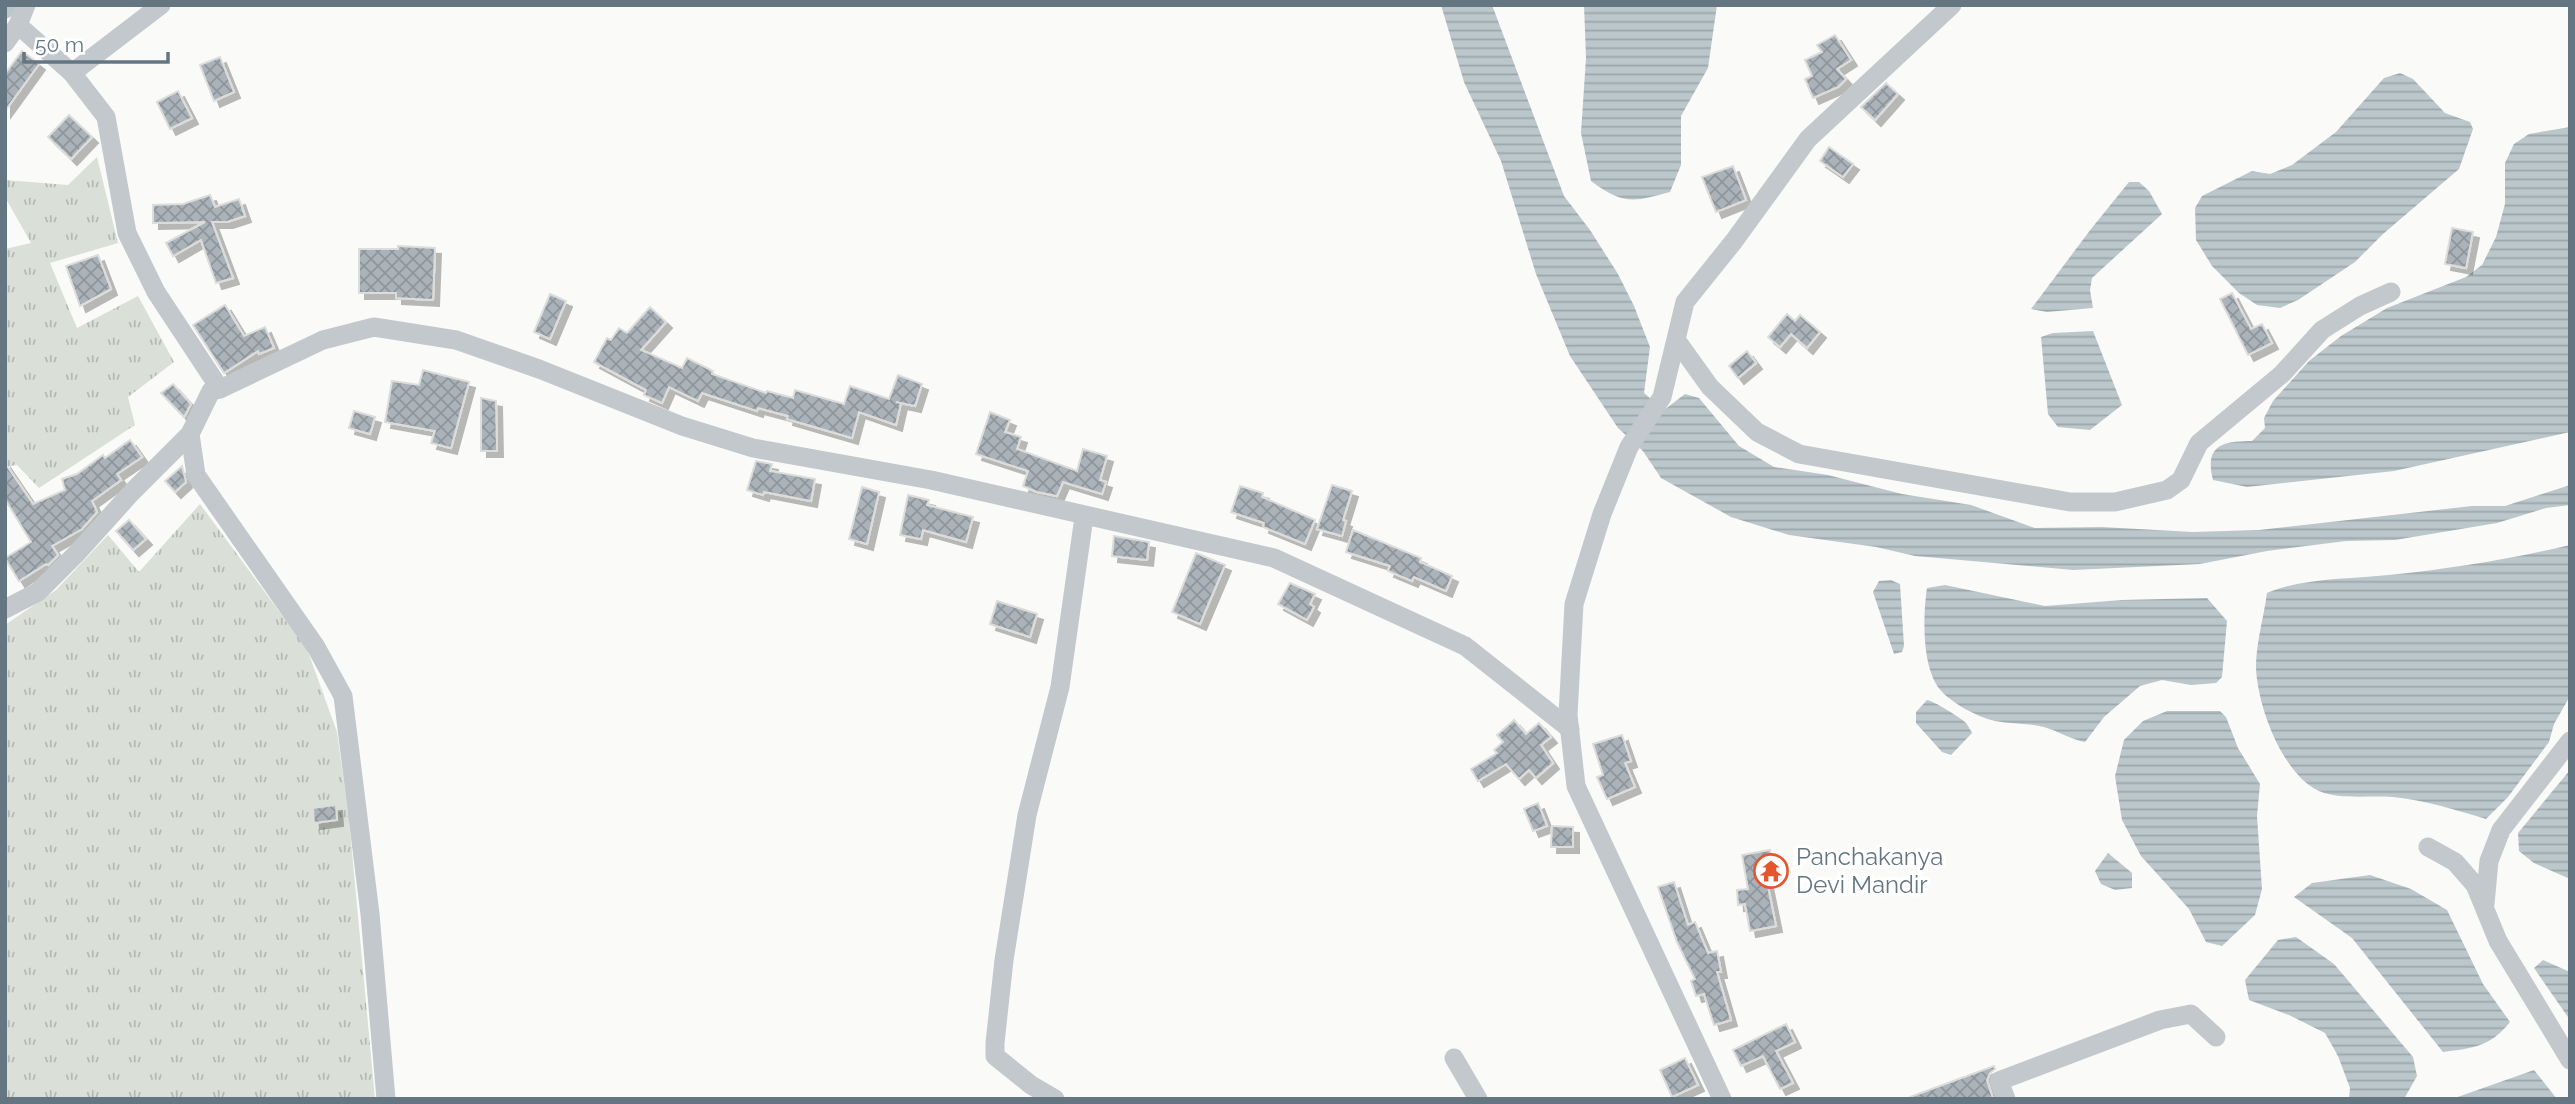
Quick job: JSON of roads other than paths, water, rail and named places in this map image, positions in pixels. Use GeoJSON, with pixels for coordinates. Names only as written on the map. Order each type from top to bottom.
{"type":"FeatureCollection","features":[{"type":"Feature","properties":{"kind":"street"},"geometry":{"type":"LineString","coordinates":[[5,43],[18,25],[26,5]]}},
{"type":"Feature","properties":{"kind":"street"},"geometry":{"type":"LineString","coordinates":[[72,73],[160,5]]}},
{"type":"Feature","properties":{"kind":"street"},"geometry":{"type":"LineString","coordinates":[[1722,1099],[1576,786],[1568,715],[1574,604],[1602,514],[1629,447],[1662,397],[1685,302],[1734,241],[1808,139],[1952,5]]}},
{"type":"Feature","properties":{"kind":"street"},"geometry":{"type":"LineString","coordinates":[[18,25],[72,73],[106,117],[127,233],[156,292],[220,389]]}},
{"type":"Feature","properties":{"kind":"street"},"geometry":{"type":"LineString","coordinates":[[1677,341],[1710,387],[1757,432],[1799,454],[2070,502],[2115,502],[2167,490],[2181,480],[2199,443],[2282,374],[2322,330],[2360,306],[2391,292]]}},
{"type":"Feature","properties":{"kind":"street"},"geometry":{"type":"LineString","coordinates":[[5,609],[38,592],[190,434],[211,391],[323,340],[374,327],[456,340],[539,369],[682,426],[753,448],[930,480],[1274,558],[1465,646],[1570,729]]}},
{"type":"Feature","properties":{"kind":"street"},"geometry":{"type":"LineString","coordinates":[[190,434],[196,475],[316,647],[343,696],[370,914],[386,1099]]}},
{"type":"Feature","properties":{"kind":"street"},"geometry":{"type":"LineString","coordinates":[[1055,1099],[1031,1085],[995,1056],[995,1043],[1004,960],[1027,815],[1060,687],[1084,517]]}},
{"type":"Feature","properties":{"kind":"street"},"geometry":{"type":"LineString","coordinates":[[2485,909],[2489,861],[2501,830],[2570,741]]}},
{"type":"Feature","properties":{"kind":"street"},"geometry":{"type":"LineString","coordinates":[[2428,847],[2455,862],[2475,885],[2498,941],[2570,1060]]}},
{"type":"Feature","properties":{"kind":"street"},"geometry":{"type":"LineString","coordinates":[[2007,1099],[2000,1081],[2160,1020],[2191,1014],[2216,1037]]}},
{"type":"Feature","properties":{"kind":"street"},"geometry":{"type":"LineString","coordinates":[[1454,1058],[1478,1099]]}},
{"type":"Feature","properties":{"kind":"place","name":"Panchakanya Devi Mandir"},"geometry":{"type":"Point","coordinates":[1771,871]}}]}
